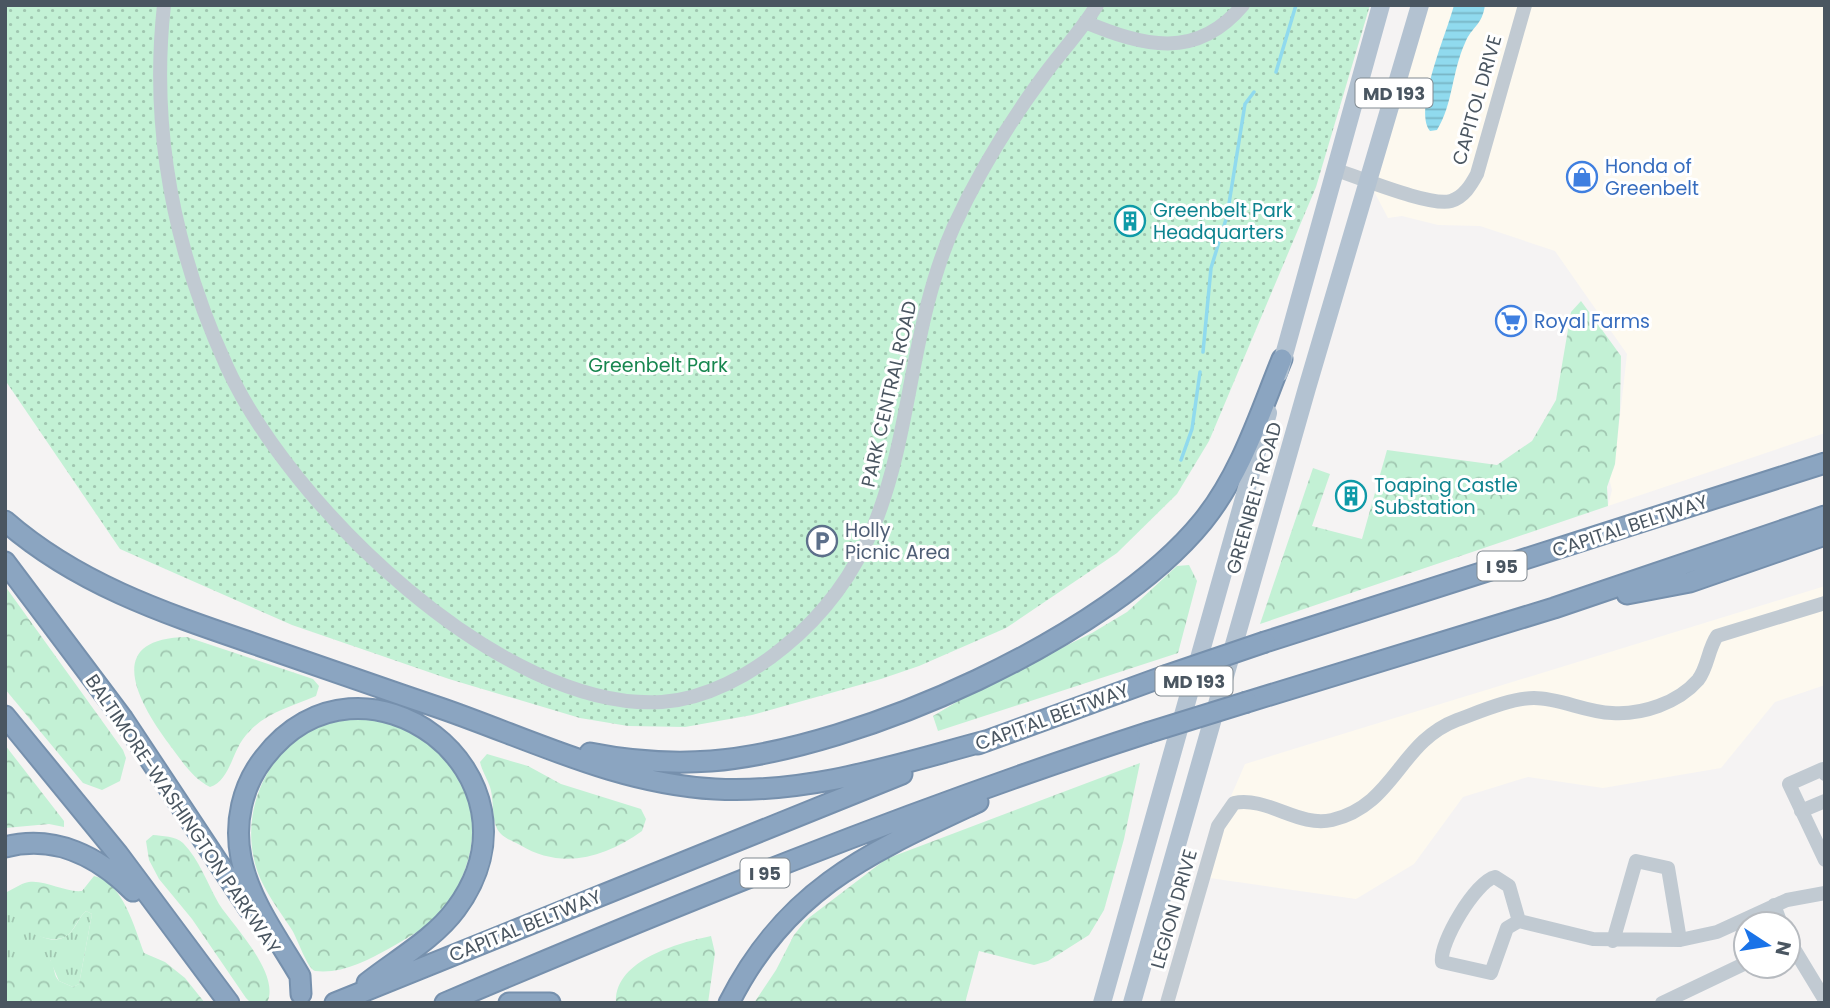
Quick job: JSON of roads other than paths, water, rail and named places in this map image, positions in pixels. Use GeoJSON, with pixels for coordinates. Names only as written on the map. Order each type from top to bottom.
{"type":"FeatureCollection","features":[{"type":"Feature","properties":{"kind":"highway"},"geometry":{"type":"LineString","coordinates":[[498,729],[612,757],[677,762],[714,760],[788,747],[835,733],[895,713],[975,680],[1043,645],[1104,608],[1148,576],[1203,521],[1223,493],[1282,359]]}},
{"type":"Feature","properties":{"kind":"highway","name":"CAPITAL BELTWAY"},"geometry":{"type":"LineString","coordinates":[[342,1000],[989,740],[1265,642],[1740,491],[1825,460]]}},
{"type":"Feature","properties":{"kind":"highway","name":"I 95"},"geometry":{"type":"LineString","coordinates":[[445,1003],[838,843],[1089,751],[1554,608],[1825,516]]}},
{"type":"Feature","properties":{"kind":"highway"},"geometry":{"type":"LineString","coordinates":[[5,521],[52,558],[129,599],[498,729],[575,759],[642,779],[688,786],[746,790],[846,778],[989,740]]}},
{"type":"Feature","properties":{"kind":"highway"},"geometry":{"type":"LineString","coordinates":[[1554,608],[1690,582],[1825,535]]}},
{"type":"Feature","properties":{"kind":"highway","name":"BALTIMORE-WASHINGTON PARKWAY"},"geometry":{"type":"LineString","coordinates":[[5,562],[167,783],[304,998]]}},
{"type":"Feature","properties":{"kind":"highway"},"geometry":{"type":"LineString","coordinates":[[304,998],[300,976],[244,872],[238,838],[242,802],[258,765],[286,735],[331,713],[371,710],[411,719],[440,737],[452,749],[476,789],[482,808],[483,841],[476,873],[455,911],[441,926],[342,1000]]}},
{"type":"Feature","properties":{"kind":"highway"},"geometry":{"type":"LineString","coordinates":[[5,716],[118,854],[164,920],[228,1001]]}},
{"type":"Feature","properties":{"kind":"highway"},"geometry":{"type":"LineString","coordinates":[[729,1003],[768,942],[814,893],[844,869],[880,848],[1089,751]]}},
{"type":"Feature","properties":{"kind":"highway"},"geometry":{"type":"LineString","coordinates":[[5,847],[37,845],[83,853],[118,875],[164,920]]}},
{"type":"Feature","properties":{"kind":"highway"},"geometry":{"type":"LineString","coordinates":[[509,1003],[550,1003]]}},
{"type":"Feature","properties":{"kind":"main road","name":"GREENBELT ROAD"},"geometry":{"type":"LineString","coordinates":[[1102,1003],[1218,600],[1381,5]]}},
{"type":"Feature","properties":{"kind":"main road","name":"GREENBELT ROAD"},"geometry":{"type":"LineString","coordinates":[[1132,1003],[1420,5]]}},
{"type":"Feature","properties":{"kind":"street","name":"PARK CENTRAL ROAD"},"geometry":{"type":"LineString","coordinates":[[163,5],[159,105],[172,204],[199,302],[229,373],[262,428],[321,508],[350,540],[391,578],[465,633],[544,678],[584,693],[619,700],[661,702],[700,695],[741,677],[784,647],[808,625],[848,574],[876,523],[889,490],[937,274],[954,227],[1000,138],[1097,5]]}},
{"type":"Feature","properties":{"kind":"street"},"geometry":{"type":"LineString","coordinates":[[1085,22],[1131,40],[1169,44],[1208,34],[1232,18],[1243,5]]}},
{"type":"Feature","properties":{"kind":"street","name":"CAPITOL DRIVE"},"geometry":{"type":"LineString","coordinates":[[1336,170],[1444,202],[1452,201],[1470,187],[1477,174],[1525,5]]}},
{"type":"Feature","properties":{"kind":"street","name":"LEGION DRIVE"},"geometry":{"type":"LineString","coordinates":[[1167,1003],[1218,825],[1228,807],[1241,802],[1330,821],[1358,811],[1381,795],[1407,757],[1425,738],[1455,721],[1531,698],[1611,713],[1656,707],[1687,690],[1699,678],[1717,636],[1825,603]]}},
{"type":"Feature","properties":{"kind":"street"},"geometry":{"type":"LineString","coordinates":[[1825,774],[1823,769],[1789,784],[1825,860]]}},
{"type":"Feature","properties":{"kind":"street"},"geometry":{"type":"LineString","coordinates":[[1801,811],[1825,801]]}},
{"type":"Feature","properties":{"kind":"street"},"geometry":{"type":"LineString","coordinates":[[1613,941],[1636,861],[1668,868],[1680,940]]}},
{"type":"Feature","properties":{"kind":"street"},"geometry":{"type":"LineString","coordinates":[[1519,921],[1508,887],[1499,878],[1488,878],[1469,901],[1443,945],[1442,962],[1491,973],[1507,928],[1519,921],[1613,941],[1680,940],[1717,932],[1774,905],[1825,892]]}},
{"type":"Feature","properties":{"kind":"street"},"geometry":{"type":"LineString","coordinates":[[1774,905],[1776,910]]}},
{"type":"Feature","properties":{"kind":"street"},"geometry":{"type":"LineString","coordinates":[[1802,965],[1825,1000]]}},
{"type":"Feature","properties":{"kind":"street"},"geometry":{"type":"LineString","coordinates":[[1662,1003],[1732,970]]}},
{"type":"Feature","properties":{"kind":"water"},"geometry":{"type":"Polygon","coordinates":[[[1454,5],[1485,5],[1482,17],[1468,37],[1461,54],[1442,120],[1437,130],[1430,131],[1426,120],[1428,89],[1454,5]]]}},
{"type":"Feature","properties":{"kind":"waterway"},"geometry":{"type":"LineString","coordinates":[[1276,72],[1296,5]]}},
{"type":"Feature","properties":{"kind":"waterway"},"geometry":{"type":"LineString","coordinates":[[1203,352],[1211,268],[1227,216],[1245,104],[1254,92]]}},
{"type":"Feature","properties":{"kind":"waterway"},"geometry":{"type":"LineString","coordinates":[[1181,460],[1192,429],[1200,372]]}},
{"type":"Feature","properties":{"kind":"place","name":"Honda of Greenbelt"},"geometry":{"type":"Point","coordinates":[1582,177]}},
{"type":"Feature","properties":{"kind":"place","name":"Greenbelt Park Headquarters"},"geometry":{"type":"Point","coordinates":[1130,221]}},
{"type":"Feature","properties":{"kind":"place","name":"Royal Farms"},"geometry":{"type":"Point","coordinates":[1511,321]}},
{"type":"Feature","properties":{"kind":"place","name":"Toaping Castle Substation"},"geometry":{"type":"Point","coordinates":[1351,496]}},
{"type":"Feature","properties":{"kind":"place","name":"Holly Picnic Area"},"geometry":{"type":"Point","coordinates":[822,541]}},
{"type":"Feature","properties":{"kind":"park label","name":"Greenbelt Park"},"geometry":{"type":"Point","coordinates":[658,365]}}]}
